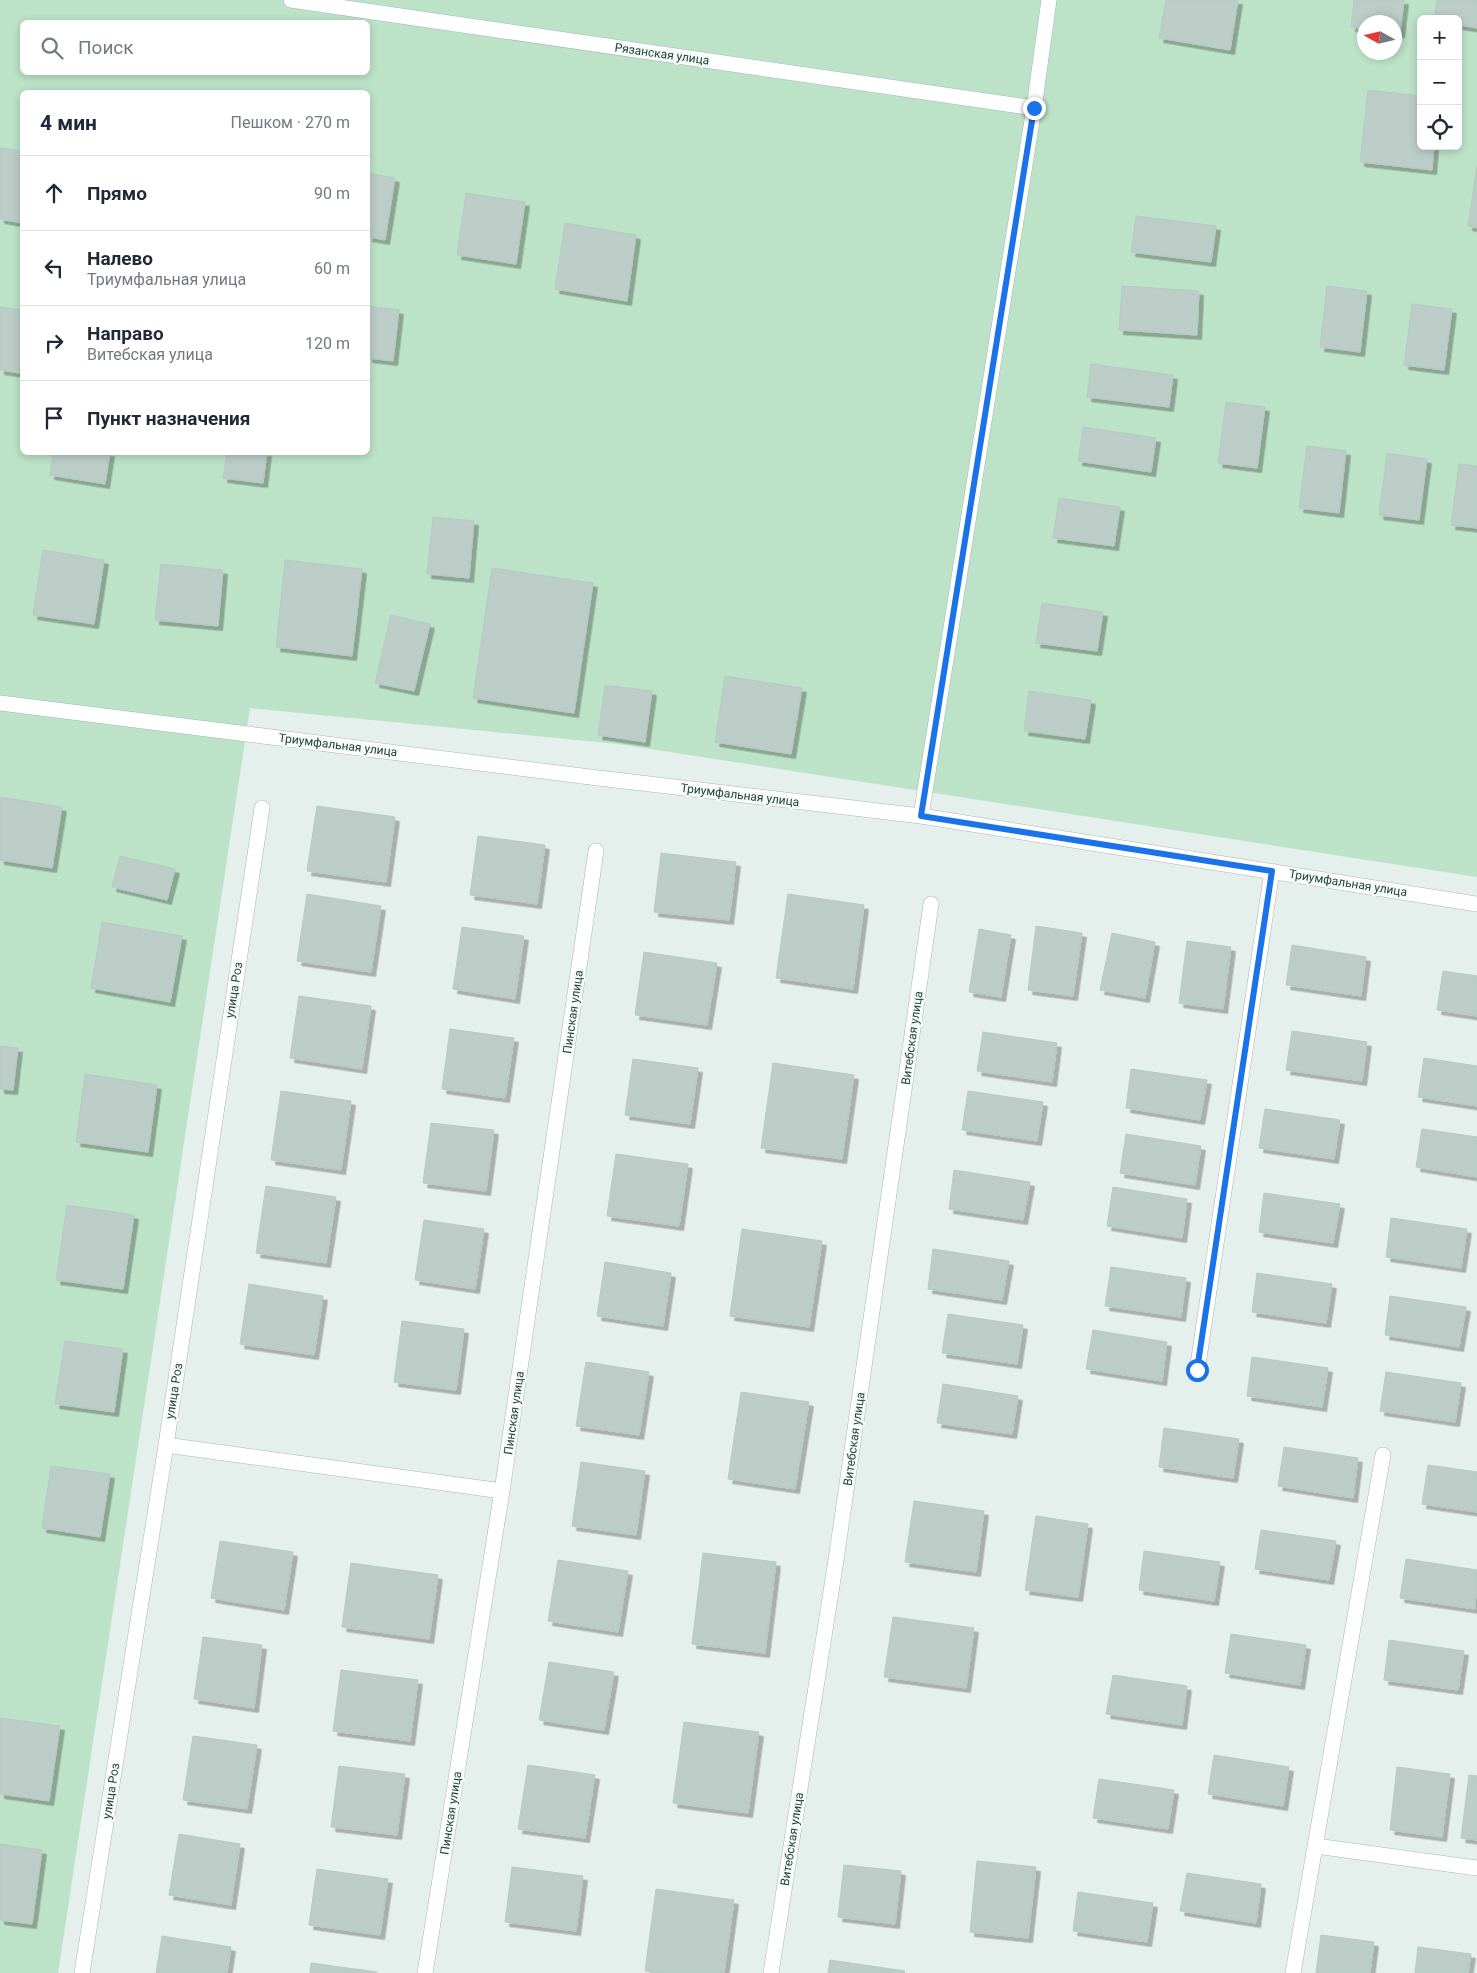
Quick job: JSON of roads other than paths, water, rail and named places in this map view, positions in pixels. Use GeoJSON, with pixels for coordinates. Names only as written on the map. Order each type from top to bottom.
{"type":"FeatureCollection","features":[{"type":"Feature","properties":{"kind":"street","name":"Рязанская улица"},"geometry":{"type":"LineString","coordinates":[[291,0],[1034,108]]}},
{"type":"Feature","properties":{"kind":"street"},"geometry":{"type":"LineString","coordinates":[[921,816],[1034,108],[1049,0]]}},
{"type":"Feature","properties":{"kind":"street","name":"Триумфальная улица"},"geometry":{"type":"LineString","coordinates":[[0,702],[600,778],[921,816],[1477,904]]}},
{"type":"Feature","properties":{"kind":"street","name":"улица Роз"},"geometry":{"type":"LineString","coordinates":[[82,1973],[166,1445],[262,808]]}},
{"type":"Feature","properties":{"kind":"street","name":"Пинская улица"},"geometry":{"type":"LineString","coordinates":[[425,1973],[502,1491],[596,852]]}},
{"type":"Feature","properties":{"kind":"street"},"geometry":{"type":"LineString","coordinates":[[1197,1370],[1272,871]]}},
{"type":"Feature","properties":{"kind":"street","name":"Витебская улица"},"geometry":{"type":"LineString","coordinates":[[771,1973],[836,1560],[931,904]]}},
{"type":"Feature","properties":{"kind":"street"},"geometry":{"type":"LineString","coordinates":[[166,1445],[502,1491]]}},
{"type":"Feature","properties":{"kind":"street"},"geometry":{"type":"LineString","coordinates":[[1293,1973],[1383,1455]]}},
{"type":"Feature","properties":{"kind":"street"},"geometry":{"type":"LineString","coordinates":[[1316,1846],[1477,1868]]}}]}
